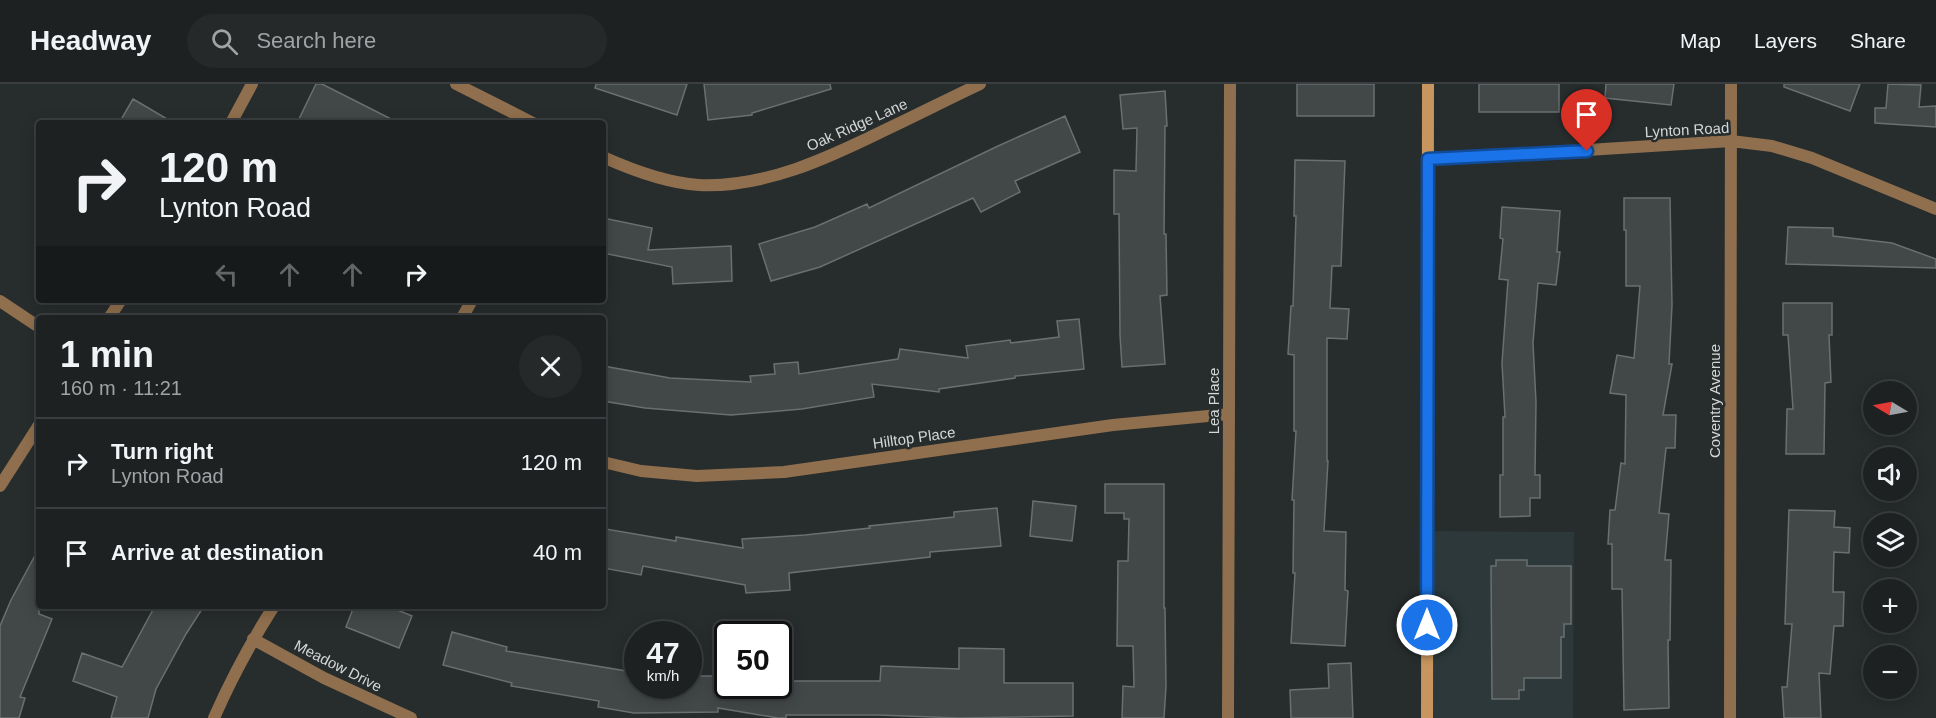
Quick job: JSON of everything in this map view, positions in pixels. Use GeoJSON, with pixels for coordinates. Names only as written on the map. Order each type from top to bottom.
{"type":"FeatureCollection","features":[{"type":"Feature","properties":{"kind":"main road"},"geometry":{"type":"LineString","coordinates":[[1427,718],[1428,84]]}},
{"type":"Feature","properties":{"kind":"street"},"geometry":{"type":"LineString","coordinates":[[233,120],[252,84]]}},
{"type":"Feature","properties":{"kind":"street"},"geometry":{"type":"LineString","coordinates":[[456,84],[527,120]]}},
{"type":"Feature","properties":{"kind":"street","name":"Oak Ridge Lane"},"geometry":{"type":"LineString","coordinates":[[606,158],[627,168],[697,185],[745,183],[790,171],[833,155],[980,84]]}},
{"type":"Feature","properties":{"kind":"street","name":"Lea Place"},"geometry":{"type":"LineString","coordinates":[[1227,718],[1230,84]]}},
{"type":"Feature","properties":{"kind":"street","name":"Coventry Avenue"},"geometry":{"type":"LineString","coordinates":[[1730,718],[1731,84]]}},
{"type":"Feature","properties":{"kind":"street","name":"Lynton Road"},"geometry":{"type":"LineString","coordinates":[[1428,159],[1731,141],[1772,146],[1812,158],[1936,209]]}},
{"type":"Feature","properties":{"kind":"street"},"geometry":{"type":"LineString","coordinates":[[0,301],[36,325]]}},
{"type":"Feature","properties":{"kind":"street","name":"Hilltop Place"},"geometry":{"type":"LineString","coordinates":[[606,463],[642,471],[697,476],[784,472],[1113,425],[1229,414]]}},
{"type":"Feature","properties":{"kind":"street"},"geometry":{"type":"LineString","coordinates":[[0,486],[36,430]]}},
{"type":"Feature","properties":{"kind":"street"},"geometry":{"type":"LineString","coordinates":[[214,718],[253,639],[272,609]]}},
{"type":"Feature","properties":{"kind":"street","name":"Meadow Drive"},"geometry":{"type":"LineString","coordinates":[[253,639],[324,678],[411,718]]}},
{"type":"Feature","properties":{"kind":"shaded area"},"geometry":{"type":"Polygon","coordinates":[[[1427,531],[1574,532],[1573,718],[1427,718],[1427,531]]]}},
{"type":"Feature","properties":{"kind":"building"},"geometry":{"type":"Polygon","coordinates":[[[316,84],[322,84],[393,120],[298,120],[316,84]]]}},
{"type":"Feature","properties":{"kind":"building"},"geometry":{"type":"Polygon","coordinates":[[[596,84],[687,84],[677,115],[595,88],[596,84]]]}},
{"type":"Feature","properties":{"kind":"building"},"geometry":{"type":"Polygon","coordinates":[[[704,84],[830,84],[831,89],[752,113],[752,115],[708,120],[704,84]]]}},
{"type":"Feature","properties":{"kind":"building"},"geometry":{"type":"Polygon","coordinates":[[[1297,84],[1374,84],[1374,116],[1297,116],[1297,84]]]}},
{"type":"Feature","properties":{"kind":"building"},"geometry":{"type":"Polygon","coordinates":[[[1479,84],[1559,84],[1559,112],[1479,112],[1479,84]]]}},
{"type":"Feature","properties":{"kind":"building"},"geometry":{"type":"Polygon","coordinates":[[[1606,84],[1674,84],[1671,105],[1605,98],[1606,84]]]}},
{"type":"Feature","properties":{"kind":"building"},"geometry":{"type":"Polygon","coordinates":[[[1784,84],[1860,84],[1850,111],[1784,87],[1784,84]]]}},
{"type":"Feature","properties":{"kind":"building"},"geometry":{"type":"Polygon","coordinates":[[[1888,84],[1921,85],[1919,107],[1936,106],[1936,127],[1875,123],[1875,108],[1886,108],[1888,84]]]}},
{"type":"Feature","properties":{"kind":"building"},"geometry":{"type":"Polygon","coordinates":[[[1165,91],[1167,126],[1165,126],[1164,234],[1166,234],[1167,295],[1160,296],[1165,364],[1122,367],[1119,214],[1114,214],[1114,170],[1136,171],[1137,128],[1123,129],[1120,95],[1165,91]]]}},
{"type":"Feature","properties":{"kind":"building"},"geometry":{"type":"Polygon","coordinates":[[[133,99],[169,120],[121,120],[133,99]]]}},
{"type":"Feature","properties":{"kind":"building"},"geometry":{"type":"Polygon","coordinates":[[[1065,116],[1080,152],[1015,181],[1020,192],[981,212],[973,198],[820,267],[771,281],[759,244],[815,227],[867,204],[869,208],[1065,116]]]}},
{"type":"Feature","properties":{"kind":"building"},"geometry":{"type":"Polygon","coordinates":[[[1295,160],[1345,161],[1341,266],[1332,266],[1330,308],[1349,309],[1347,339],[1327,338],[1328,461],[1324,531],[1346,532],[1345,590],[1348,591],[1345,646],[1291,643],[1295,573],[1293,573],[1294,500],[1292,500],[1296,431],[1294,431],[1294,355],[1288,354],[1291,306],[1293,306],[1295,160]]]}},
{"type":"Feature","properties":{"kind":"building"},"geometry":{"type":"Polygon","coordinates":[[[1624,198],[1670,198],[1672,305],[1669,364],[1672,364],[1663,415],[1676,415],[1675,448],[1666,448],[1659,513],[1669,514],[1665,560],[1671,560],[1670,640],[1668,640],[1669,708],[1624,710],[1622,589],[1612,589],[1612,544],[1608,544],[1610,510],[1615,510],[1621,463],[1625,464],[1626,395],[1610,393],[1617,355],[1634,358],[1640,286],[1626,286],[1624,198]]]}},
{"type":"Feature","properties":{"kind":"building"},"geometry":{"type":"Polygon","coordinates":[[[1502,207],[1560,211],[1557,252],[1560,252],[1556,285],[1538,283],[1533,343],[1536,402],[1535,475],[1540,475],[1540,498],[1530,498],[1530,516],[1500,517],[1500,475],[1503,475],[1503,417],[1505,417],[1502,363],[1508,280],[1499,279],[1503,239],[1500,238],[1502,207]]]}},
{"type":"Feature","properties":{"kind":"building"},"geometry":{"type":"Polygon","coordinates":[[[606,219],[652,228],[648,250],[731,246],[732,281],[673,284],[672,267],[606,254],[606,219]]]}},
{"type":"Feature","properties":{"kind":"building"},"geometry":{"type":"Polygon","coordinates":[[[1788,227],[1833,228],[1833,236],[1892,243],[1936,259],[1936,268],[1786,264],[1788,227]]]}},
{"type":"Feature","properties":{"kind":"building"},"geometry":{"type":"Polygon","coordinates":[[[1783,303],[1832,303],[1832,335],[1829,335],[1831,382],[1825,383],[1824,454],[1786,454],[1787,409],[1793,409],[1788,335],[1783,335],[1783,303]]]}},
{"type":"Feature","properties":{"kind":"building"},"geometry":{"type":"Polygon","coordinates":[[[1079,319],[1084,369],[1015,376],[1015,378],[939,389],[939,392],[872,384],[874,397],[802,409],[731,415],[645,408],[606,402],[606,367],[670,378],[751,382],[750,376],[775,374],[774,364],[798,362],[799,374],[898,359],[900,349],[968,358],[966,346],[1059,337],[1057,321],[1079,319]]]}},
{"type":"Feature","properties":{"kind":"building"},"geometry":{"type":"Polygon","coordinates":[[[1105,484],[1164,484],[1166,686],[1164,718],[1122,718],[1123,686],[1134,687],[1133,646],[1117,646],[1118,561],[1128,561],[1129,519],[1124,519],[1124,513],[1105,513],[1105,484]]]}},
{"type":"Feature","properties":{"kind":"building"},"geometry":{"type":"Polygon","coordinates":[[[1033,501],[1076,506],[1072,541],[1030,536],[1033,501]]]}},
{"type":"Feature","properties":{"kind":"building"},"geometry":{"type":"Polygon","coordinates":[[[997,508],[1001,546],[930,552],[930,557],[789,573],[790,590],[746,593],[745,585],[643,566],[641,575],[606,569],[606,529],[676,541],[676,537],[743,548],[742,539],[870,528],[869,526],[954,517],[954,512],[997,508]]]}},
{"type":"Feature","properties":{"kind":"building"},"geometry":{"type":"Polygon","coordinates":[[[1789,510],[1835,511],[1834,527],[1850,528],[1849,553],[1834,552],[1833,592],[1844,592],[1843,626],[1834,626],[1830,674],[1819,673],[1821,718],[1784,718],[1782,687],[1787,687],[1792,624],[1785,624],[1789,510]]]}},
{"type":"Feature","properties":{"kind":"building"},"geometry":{"type":"Polygon","coordinates":[[[36,554],[36,609],[39,609],[39,614],[52,619],[20,697],[25,698],[19,718],[0,718],[0,626],[36,554]]]}},
{"type":"Feature","properties":{"kind":"building"},"geometry":{"type":"Polygon","coordinates":[[[1496,560],[1527,560],[1527,566],[1571,566],[1571,624],[1564,624],[1564,637],[1561,637],[1561,678],[1524,678],[1524,690],[1519,690],[1519,699],[1492,699],[1491,566],[1496,566],[1496,560]]]}},
{"type":"Feature","properties":{"kind":"building"},"geometry":{"type":"Polygon","coordinates":[[[153,609],[202,609],[156,689],[148,718],[111,718],[117,697],[73,681],[82,653],[122,667],[153,609]]]}},
{"type":"Feature","properties":{"kind":"building"},"geometry":{"type":"Polygon","coordinates":[[[353,609],[395,609],[412,616],[399,648],[346,627],[353,609]]]}},
{"type":"Feature","properties":{"kind":"building"},"geometry":{"type":"Polygon","coordinates":[[[452,632],[507,647],[506,651],[624,671],[624,699],[702,699],[702,676],[714,676],[714,699],[792,699],[792,681],[880,681],[881,666],[959,669],[959,648],[1004,649],[1004,683],[1073,683],[1073,716],[959,718],[786,715],[786,718],[778,718],[718,708],[718,712],[634,713],[598,707],[599,701],[511,686],[512,683],[443,665],[452,632]]]}},
{"type":"Feature","properties":{"kind":"building"},"geometry":{"type":"Polygon","coordinates":[[[1351,663],[1353,718],[1291,718],[1290,690],[1329,688],[1328,664],[1351,663]]]}},
{"type":"Feature","properties":{"kind":"route"},"geometry":{"type":"LineString","coordinates":[[1427,625],[1428,159],[1587,151]]}}]}
